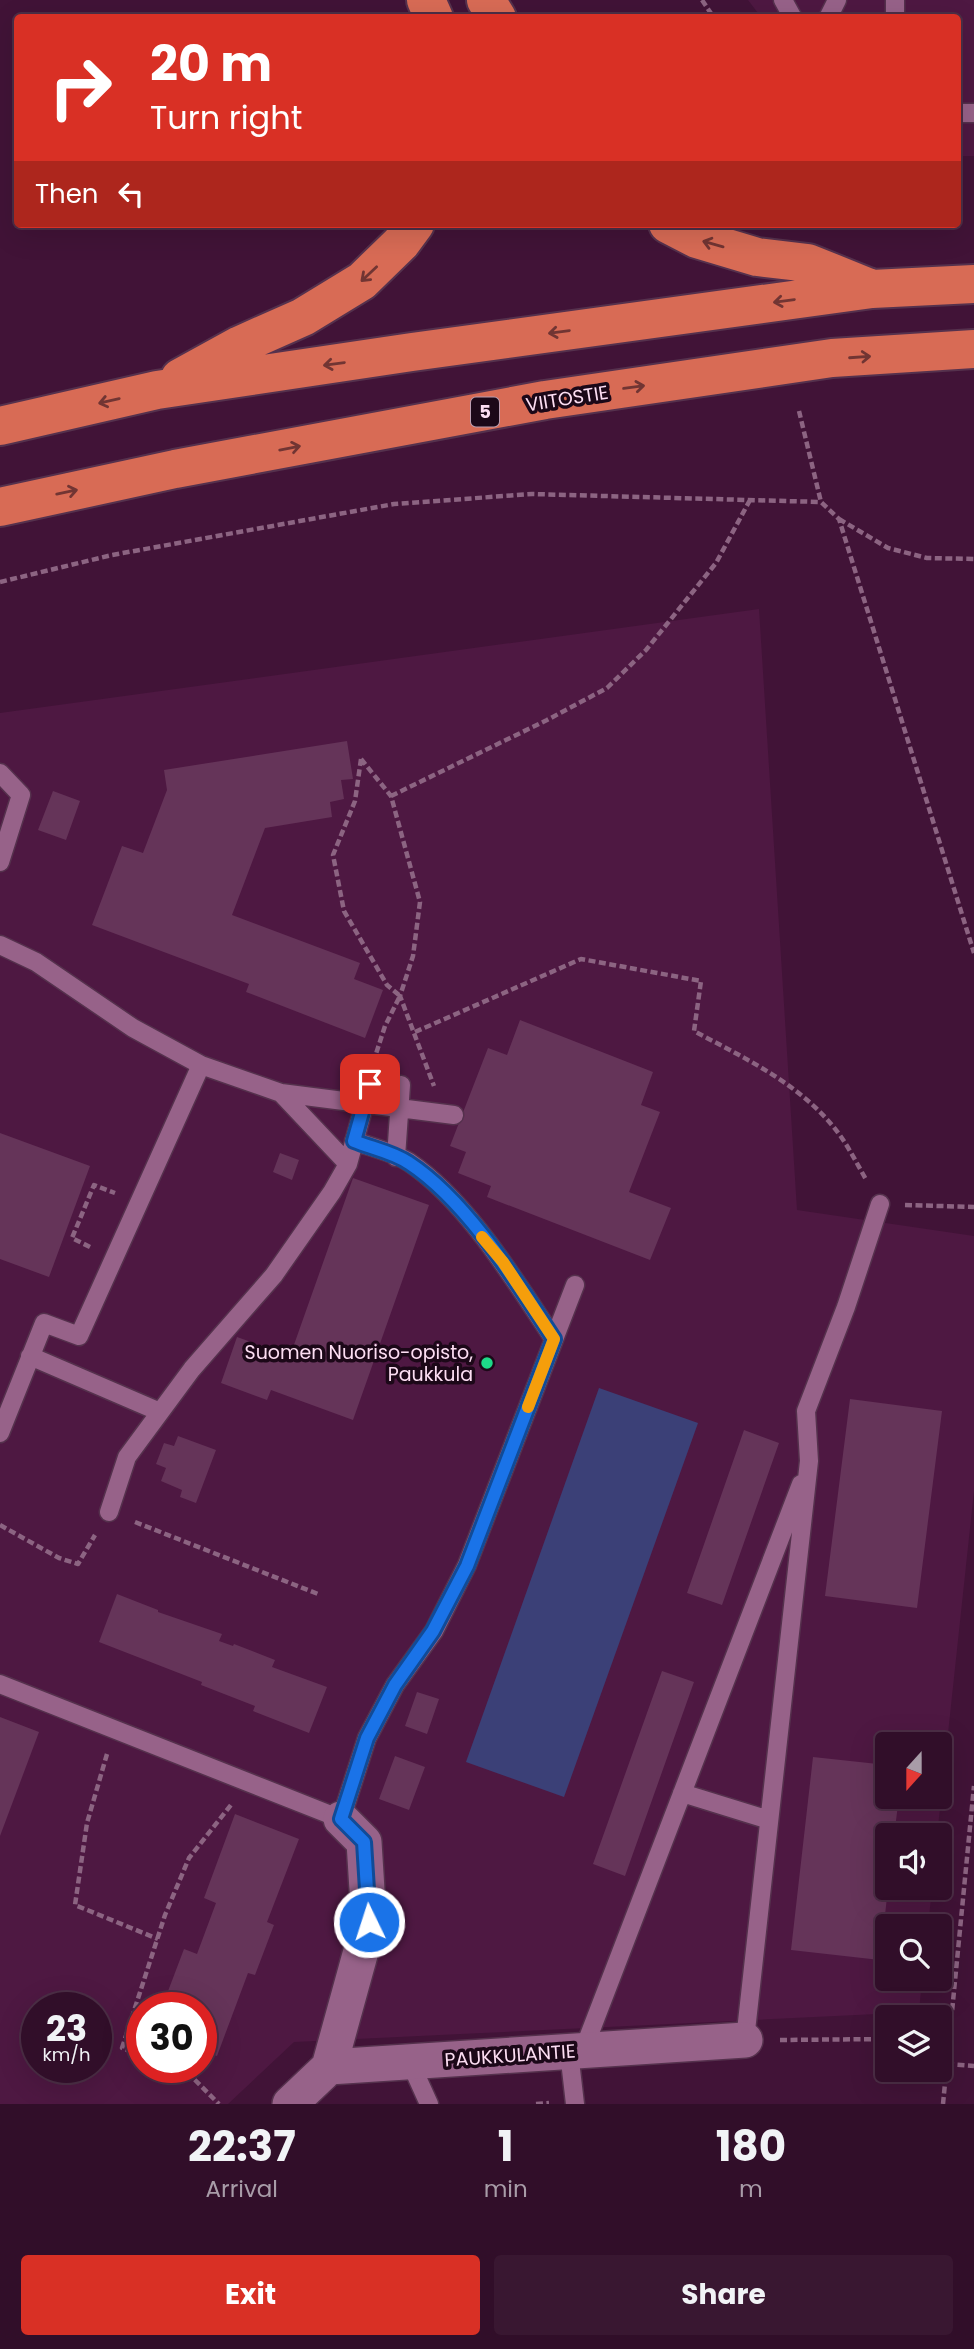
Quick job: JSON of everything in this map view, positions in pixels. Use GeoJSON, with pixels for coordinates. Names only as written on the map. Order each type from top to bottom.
{"type":"FeatureCollection","features":[{"type":"Feature","properties":{"kind":"highway"},"geometry":{"type":"LineString","coordinates":[[157,390],[240,345],[303,317],[362,281],[401,243],[412,228]]}},
{"type":"Feature","properties":{"kind":"highway"},"geometry":{"type":"LineString","coordinates":[[675,228],[696,239],[757,257],[808,263],[872,289]]}},
{"type":"Feature","properties":{"kind":"highway"},"geometry":{"type":"LineString","coordinates":[[0,426],[157,390],[412,352],[872,289],[974,284]]}},
{"type":"Feature","properties":{"kind":"highway","name":"VIITOSTIE"},"geometry":{"type":"LineString","coordinates":[[0,507],[175,469],[545,400],[832,358],[974,349]]}},
{"type":"Feature","properties":{"kind":"street"},"geometry":{"type":"LineString","coordinates":[[290,2104],[329,2067],[369,1922],[364,1842],[341,1819]]}},
{"type":"Feature","properties":{"kind":"street","name":"PAUKKULANTIE"},"geometry":{"type":"LineString","coordinates":[[329,2067],[745,2040]]}},
{"type":"Feature","properties":{"kind":"lane"},"geometry":{"type":"LineString","coordinates":[[0,773],[21,795],[0,862]]}},
{"type":"Feature","properties":{"kind":"lane"},"geometry":{"type":"LineString","coordinates":[[0,945],[36,962],[133,1028],[201,1065],[281,1093],[454,1115]]}},
{"type":"Feature","properties":{"kind":"lane"},"geometry":{"type":"LineString","coordinates":[[0,1433],[44,1323],[79,1336],[201,1065]]}},
{"type":"Feature","properties":{"kind":"lane"},"geometry":{"type":"LineString","coordinates":[[109,1512],[127,1457],[192,1369],[274,1275],[332,1192],[348,1164],[370,1084]]}},
{"type":"Feature","properties":{"kind":"lane"},"geometry":{"type":"LineString","coordinates":[[396,1157],[401,1085]]}},
{"type":"Feature","properties":{"kind":"lane"},"geometry":{"type":"LineString","coordinates":[[281,1093],[348,1164]]}},
{"type":"Feature","properties":{"kind":"lane"},"geometry":{"type":"LineString","coordinates":[[354,1141],[407,1161],[447,1193],[503,1262],[554,1339]]}},
{"type":"Feature","properties":{"kind":"lane"},"geometry":{"type":"LineString","coordinates":[[745,2040],[809,1461],[806,1411],[846,1307],[880,1203]]}},
{"type":"Feature","properties":{"kind":"lane"},"geometry":{"type":"LineString","coordinates":[[0,1684],[341,1819],[367,1738],[395,1685],[433,1631],[467,1566],[575,1285]]}},
{"type":"Feature","properties":{"kind":"lane"},"geometry":{"type":"LineString","coordinates":[[30,1356],[160,1412]]}},
{"type":"Feature","properties":{"kind":"lane"},"geometry":{"type":"LineString","coordinates":[[575,2104],[576,2051],[682,1793],[809,1461]]}},
{"type":"Feature","properties":{"kind":"lane"},"geometry":{"type":"LineString","coordinates":[[682,1793],[769,1820]]}},
{"type":"Feature","properties":{"kind":"lane"},"geometry":{"type":"LineString","coordinates":[[410,2062],[429,2104]]}},
{"type":"Feature","properties":{"kind":"path"},"geometry":{"type":"LineString","coordinates":[[799,411],[821,502],[839,519],[888,548],[927,558],[974,559]]}},
{"type":"Feature","properties":{"kind":"path"},"geometry":{"type":"LineString","coordinates":[[0,582],[112,555],[394,505],[532,494],[821,502]]}},
{"type":"Feature","properties":{"kind":"path"},"geometry":{"type":"LineString","coordinates":[[391,796],[607,688],[646,650],[716,563],[750,500]]}},
{"type":"Feature","properties":{"kind":"path"},"geometry":{"type":"LineString","coordinates":[[839,519],[974,953]]}},
{"type":"Feature","properties":{"kind":"path"},"geometry":{"type":"LineString","coordinates":[[370,1084],[375,1055],[385,1026],[400,996],[413,956],[420,902],[391,796],[360,759],[355,801],[333,855],[344,911],[387,985],[400,996],[435,1086],[401,1085]]}},
{"type":"Feature","properties":{"kind":"path"},"geometry":{"type":"LineString","coordinates":[[415,1032],[581,958],[701,981],[694,1031],[757,1064],[804,1095],[839,1133],[880,1203],[974,1207]]}},
{"type":"Feature","properties":{"kind":"path"},"geometry":{"type":"LineString","coordinates":[[114,1259],[72,1237],[94,1185],[139,1202]]}},
{"type":"Feature","properties":{"kind":"path"},"geometry":{"type":"LineString","coordinates":[[0,1525],[59,1559],[78,1564],[109,1512],[318,1594]]}},
{"type":"Feature","properties":{"kind":"path"},"geometry":{"type":"LineString","coordinates":[[114,1729],[87,1823],[75,1905],[158,1939]]}},
{"type":"Feature","properties":{"kind":"path"},"geometry":{"type":"LineString","coordinates":[[140,1992],[189,1858],[237,1797],[259,1786]]}},
{"type":"Feature","properties":{"kind":"path"},"geometry":{"type":"LineString","coordinates":[[952,2008],[974,1786]]}},
{"type":"Feature","properties":{"kind":"path"},"geometry":{"type":"LineString","coordinates":[[745,2040],[875,2039]]}},
{"type":"Feature","properties":{"kind":"path"},"geometry":{"type":"LineString","coordinates":[[952,2064],[974,2066]]}},
{"type":"Feature","properties":{"kind":"path"},"geometry":{"type":"LineString","coordinates":[[943,2104],[945,2082]]}},
{"type":"Feature","properties":{"kind":"path"},"geometry":{"type":"LineString","coordinates":[[198,2083],[219,2104]]}},
{"type":"Feature","properties":{"kind":"shaded area"},"geometry":{"type":"Polygon","coordinates":[[[748,0],[974,0],[974,156],[961,156],[961,14],[759,14],[748,0]]]}},
{"type":"Feature","properties":{"kind":"shaded area","name":"Suomen Nuoriso-opisto, Paukkula"},"geometry":{"type":"Polygon","coordinates":[[[759,609],[797,1210],[974,1236],[974,1491],[948,1732],[875,1732],[875,1810],[940,1810],[938,1823],[875,1823],[875,1900],[931,1900],[929,1914],[875,1914],[875,1991],[921,1991],[920,2005],[875,2005],[875,2014],[294,2042],[228,2104],[0,2104],[0,713],[759,609]]]}},
{"type":"Feature","properties":{"kind":"shaded area"},"geometry":{"type":"Polygon","coordinates":[[[599,1388],[698,1423],[564,1797],[466,1762],[599,1388]]]}},
{"type":"Feature","properties":{"kind":"building"},"geometry":{"type":"Polygon","coordinates":[[[347,741],[353,779],[341,780],[344,799],[330,802],[332,817],[265,828],[232,915],[360,963],[354,979],[383,990],[365,1038],[246,992],[249,984],[92,925],[122,846],[143,853],[167,790],[164,770],[347,741]]]}},
{"type":"Feature","properties":{"kind":"building"},"geometry":{"type":"Polygon","coordinates":[[[53,791],[80,801],[66,840],[38,830],[53,791]]]}},
{"type":"Feature","properties":{"kind":"building"},"geometry":{"type":"Polygon","coordinates":[[[520,1020],[653,1072],[641,1105],[660,1112],[629,1192],[671,1208],[650,1260],[487,1197],[491,1186],[458,1173],[466,1152],[450,1146],[488,1048],[507,1055],[520,1020]]]}},
{"type":"Feature","properties":{"kind":"building"},"geometry":{"type":"Polygon","coordinates":[[[0,1133],[90,1166],[49,1277],[0,1259],[0,1133]]]}},
{"type":"Feature","properties":{"kind":"building"},"geometry":{"type":"Polygon","coordinates":[[[280,1153],[299,1160],[292,1180],[273,1172],[280,1153]]]}},
{"type":"Feature","properties":{"kind":"building"},"geometry":{"type":"Polygon","coordinates":[[[353,1178],[429,1205],[353,1420],[271,1390],[267,1400],[221,1383],[237,1337],[290,1356],[353,1178]]]}},
{"type":"Feature","properties":{"kind":"building"},"geometry":{"type":"Polygon","coordinates":[[[850,1399],[942,1411],[917,1608],[825,1596],[850,1399]]]}},
{"type":"Feature","properties":{"kind":"building"},"geometry":{"type":"Polygon","coordinates":[[[744,1430],[779,1443],[722,1605],[687,1593],[744,1430]]]}},
{"type":"Feature","properties":{"kind":"building"},"geometry":{"type":"Polygon","coordinates":[[[178,1436],[216,1450],[196,1503],[180,1497],[182,1490],[161,1481],[166,1468],[156,1464],[164,1443],[174,1446],[178,1436]]]}},
{"type":"Feature","properties":{"kind":"building"},"geometry":{"type":"Polygon","coordinates":[[[117,1594],[158,1612],[222,1634],[219,1641],[275,1660],[272,1667],[327,1687],[309,1733],[253,1711],[255,1706],[201,1685],[202,1682],[99,1642],[117,1594]]]}},
{"type":"Feature","properties":{"kind":"building"},"geometry":{"type":"Polygon","coordinates":[[[662,1671],[694,1682],[625,1876],[593,1864],[662,1671]]]}},
{"type":"Feature","properties":{"kind":"building"},"geometry":{"type":"Polygon","coordinates":[[[417,1692],[439,1699],[427,1734],[405,1726],[417,1692]]]}},
{"type":"Feature","properties":{"kind":"building"},"geometry":{"type":"Polygon","coordinates":[[[0,1717],[39,1732],[0,1836],[0,1717]]]}},
{"type":"Feature","properties":{"kind":"building"},"geometry":{"type":"Polygon","coordinates":[[[395,1756],[425,1767],[409,1810],[379,1799],[395,1756]]]}},
{"type":"Feature","properties":{"kind":"building"},"geometry":{"type":"Polygon","coordinates":[[[813,1757],[875,1764],[875,1810],[897,1810],[896,1823],[875,1823],[875,1900],[887,1900],[885,1914],[875,1914],[875,1959],[791,1950],[813,1757]]]}},
{"type":"Feature","properties":{"kind":"building"},"geometry":{"type":"Polygon","coordinates":[[[235,1814],[299,1839],[267,1922],[274,1925],[255,1975],[248,1973],[217,2056],[217,1992],[168,1992],[184,1949],[197,1954],[216,1903],[204,1898],[235,1814]]]}},
{"type":"Feature","properties":{"kind":"slow traffic"},"geometry":{"type":"LineString","coordinates":[[482,1237],[503,1262],[554,1339],[528,1407]]}},
{"type":"Feature","properties":{"kind":"place","name":"Suomen Nuoriso-opisto, Paukkula"},"geometry":{"type":"Point","coordinates":[487,1363]}},
{"type":"Feature","properties":{"kind":"route"},"geometry":{"type":"LineString","coordinates":[[369,1922],[364,1842],[341,1819],[351,1786],[367,1738],[395,1685],[433,1631],[467,1566],[554,1339],[503,1262],[447,1193],[407,1161],[354,1141],[370,1084]]}}]}
